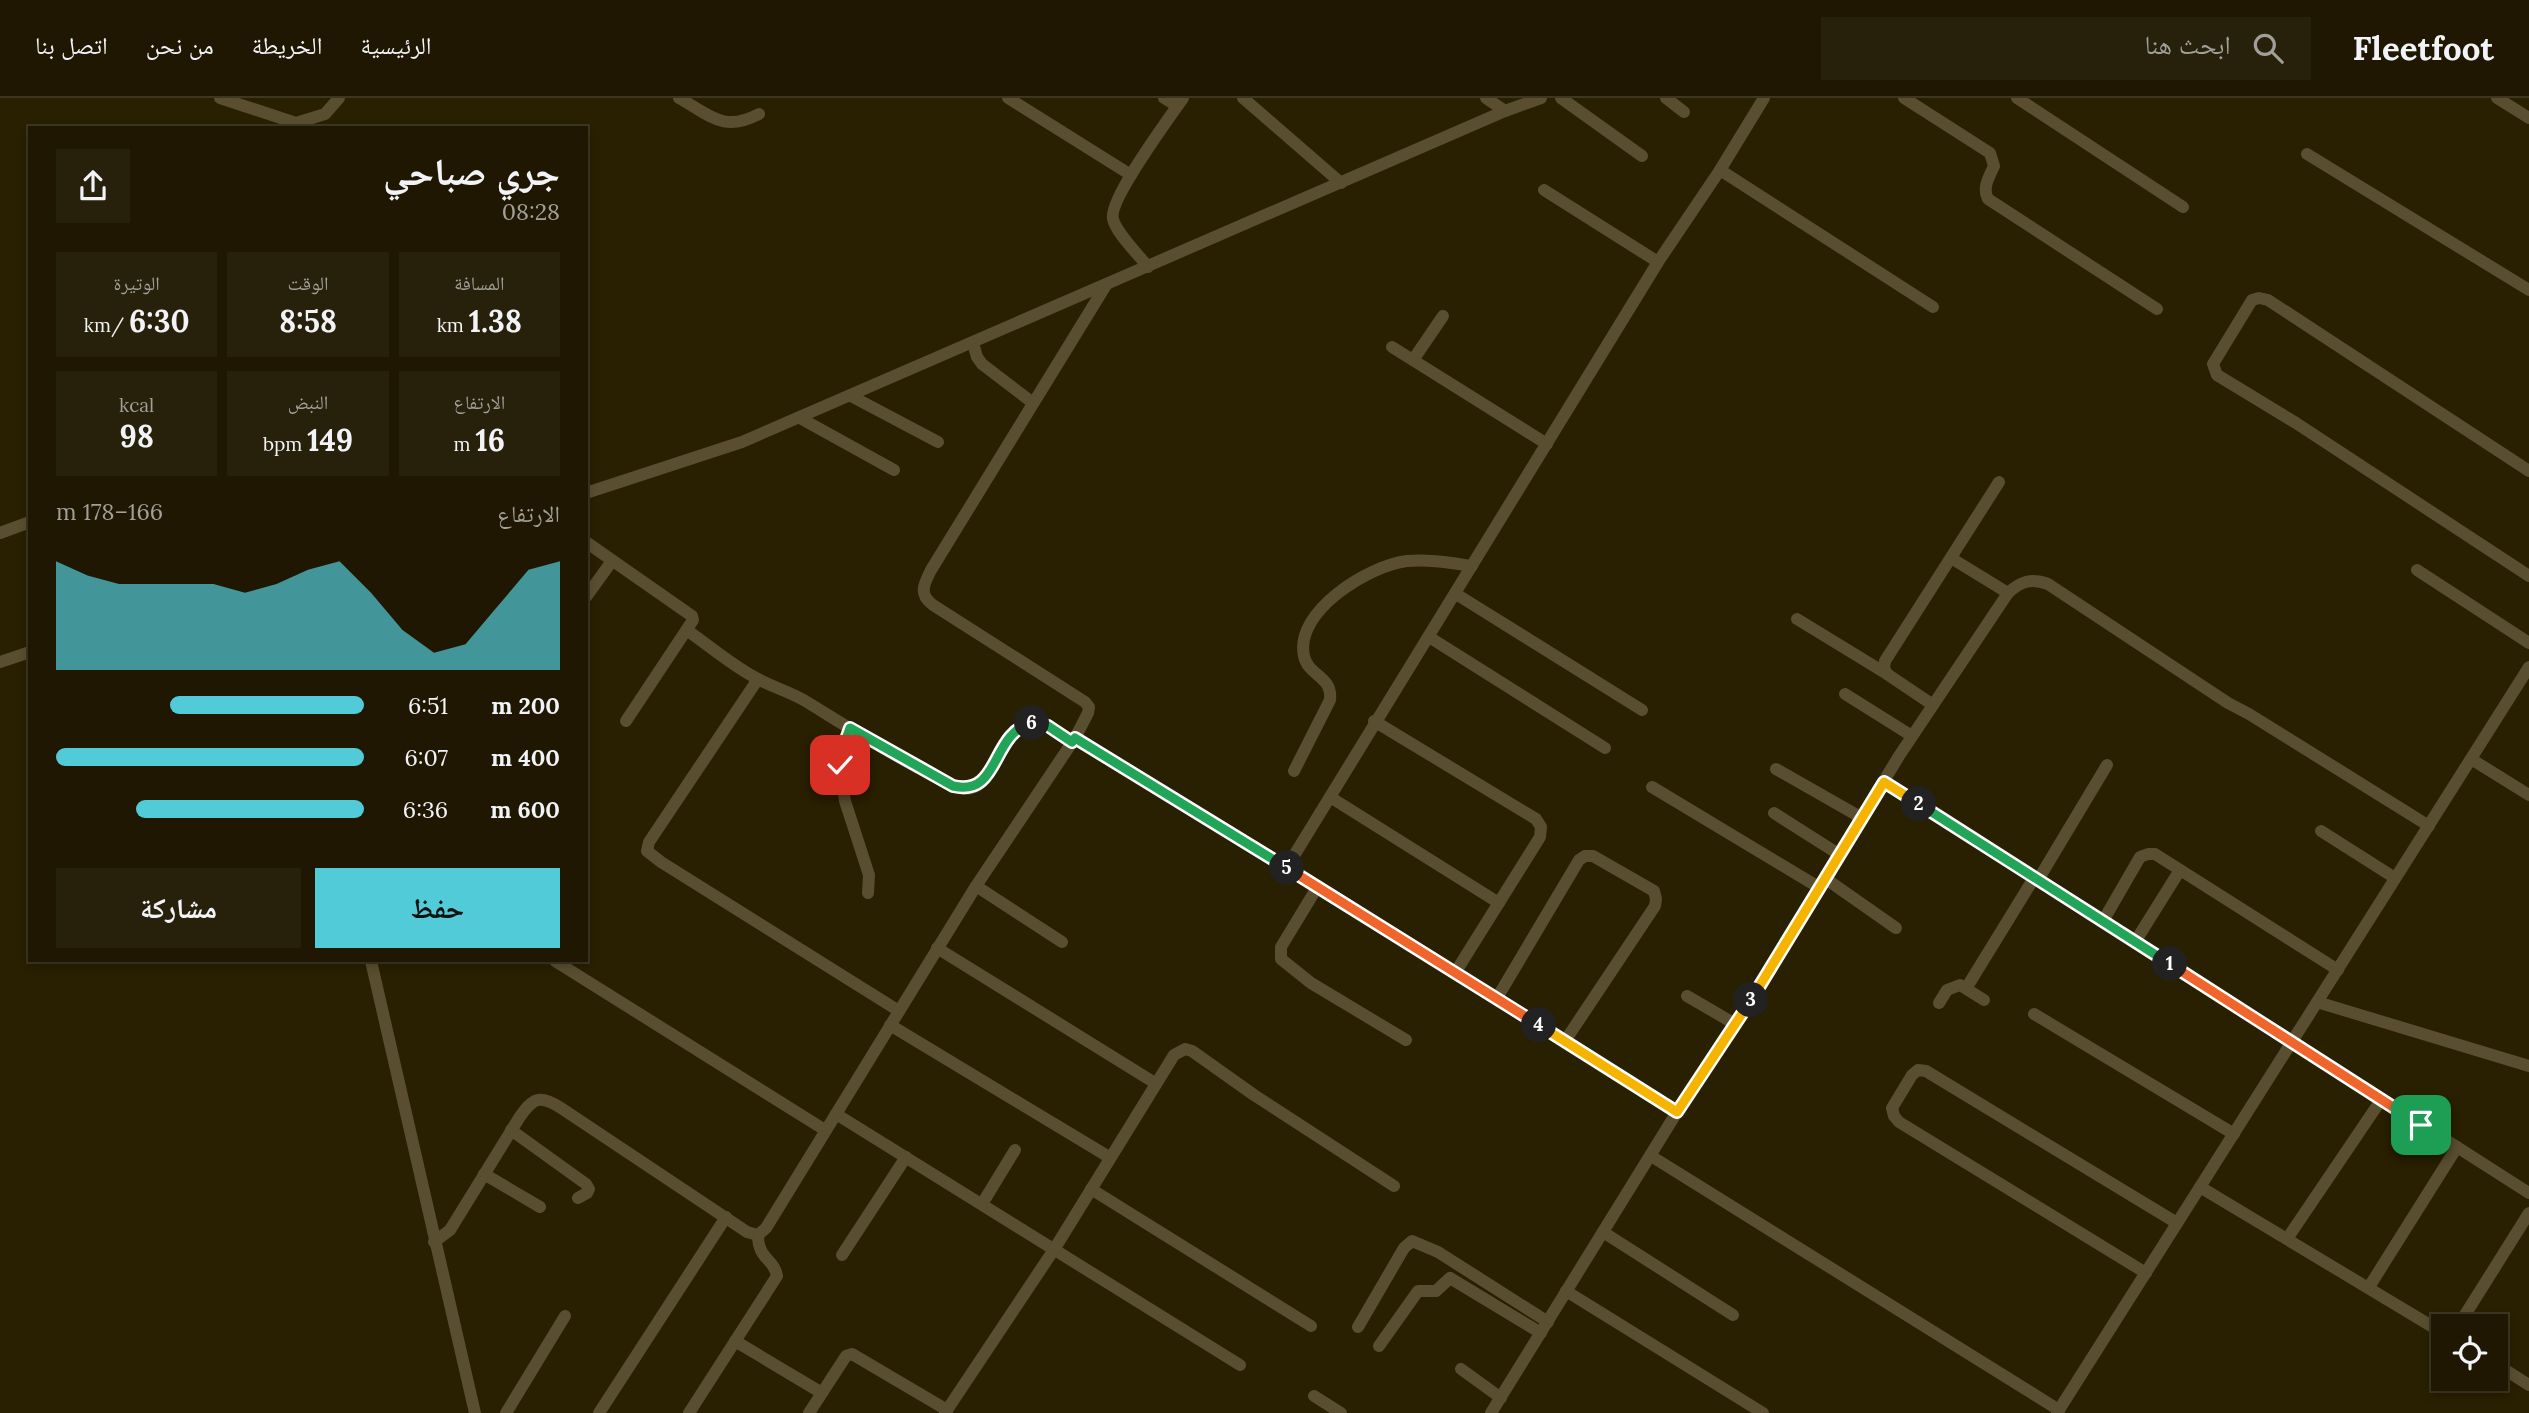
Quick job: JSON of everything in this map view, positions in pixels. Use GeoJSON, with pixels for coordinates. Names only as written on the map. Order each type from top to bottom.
{"type":"FeatureCollection","features":[{"type":"Feature","properties":{"kind":"street"},"geometry":{"type":"LineString","coordinates":[[219,98],[296,123],[325,114],[339,98]]}},
{"type":"Feature","properties":{"kind":"street"},"geometry":{"type":"LineString","coordinates":[[679,98],[718,122],[743,122],[759,114]]}},
{"type":"Feature","properties":{"kind":"street"},"geometry":{"type":"LineString","coordinates":[[1008,98],[1131,175]]}},
{"type":"Feature","properties":{"kind":"street"},"geometry":{"type":"LineString","coordinates":[[1148,267],[1117,227],[1112,216],[1114,206],[1131,175],[1180,102],[1164,98]]}},
{"type":"Feature","properties":{"kind":"street"},"geometry":{"type":"LineString","coordinates":[[1242,98],[1341,183]]}},
{"type":"Feature","properties":{"kind":"street"},"geometry":{"type":"LineString","coordinates":[[1486,98],[1505,111]]}},
{"type":"Feature","properties":{"kind":"street"},"geometry":{"type":"LineString","coordinates":[[588,491],[685,463],[800,418],[1505,111],[1541,98]]}},
{"type":"Feature","properties":{"kind":"street"},"geometry":{"type":"LineString","coordinates":[[1561,98],[1642,156]]}},
{"type":"Feature","properties":{"kind":"street"},"geometry":{"type":"LineString","coordinates":[[1666,98],[1684,112]]}},
{"type":"Feature","properties":{"kind":"street"},"geometry":{"type":"LineString","coordinates":[[1287,867],[1374,721],[1456,594],[1658,262],[1720,170],[1764,98]]}},
{"type":"Feature","properties":{"kind":"street"},"geometry":{"type":"LineString","coordinates":[[1904,98],[1990,153],[1994,166],[1985,186],[1987,199],[2157,309]]}},
{"type":"Feature","properties":{"kind":"street"},"geometry":{"type":"LineString","coordinates":[[2017,98],[2183,206]]}},
{"type":"Feature","properties":{"kind":"street"},"geometry":{"type":"LineString","coordinates":[[2503,100],[2529,118]]}},
{"type":"Feature","properties":{"kind":"street"},"geometry":{"type":"LineString","coordinates":[[2307,154],[2529,290]]}},
{"type":"Feature","properties":{"kind":"street"},"geometry":{"type":"LineString","coordinates":[[1720,170],[1933,307]]}},
{"type":"Feature","properties":{"kind":"street"},"geometry":{"type":"LineString","coordinates":[[1544,190],[1658,262]]}},
{"type":"Feature","properties":{"kind":"street"},"geometry":{"type":"LineString","coordinates":[[434,1242],[450,1230],[529,1104],[540,1099],[545,1099],[753,1235],[758,1235],[766,1228],[937,948],[1088,713],[1088,704],[933,605],[923,596],[922,589],[931,570],[1106,285]]}},
{"type":"Feature","properties":{"kind":"street"},"geometry":{"type":"LineString","coordinates":[[2529,471],[2268,300],[2252,300],[2213,364],[2217,375],[2296,423],[2529,576]]}},
{"type":"Feature","properties":{"kind":"street"},"geometry":{"type":"LineString","coordinates":[[1413,360],[1443,316]]}},
{"type":"Feature","properties":{"kind":"street"},"geometry":{"type":"LineString","coordinates":[[973,343],[982,364],[1033,403]]}},
{"type":"Feature","properties":{"kind":"street"},"geometry":{"type":"LineString","coordinates":[[1392,347],[1547,444]]}},
{"type":"Feature","properties":{"kind":"street"},"geometry":{"type":"LineString","coordinates":[[851,396],[938,442]]}},
{"type":"Feature","properties":{"kind":"street"},"geometry":{"type":"LineString","coordinates":[[800,418],[894,470]]}},
{"type":"Feature","properties":{"kind":"street"},"geometry":{"type":"LineString","coordinates":[[1887,674],[1885,661],[1999,482]]}},
{"type":"Feature","properties":{"kind":"street"},"geometry":{"type":"LineString","coordinates":[[0,533],[28,523]]}},
{"type":"Feature","properties":{"kind":"street"},"geometry":{"type":"LineString","coordinates":[[588,543],[692,616],[693,624],[626,721]]}},
{"type":"Feature","properties":{"kind":"street"},"geometry":{"type":"LineString","coordinates":[[1951,558],[2008,593]]}},
{"type":"Feature","properties":{"kind":"street"},"geometry":{"type":"LineString","coordinates":[[588,594],[612,561]]}},
{"type":"Feature","properties":{"kind":"street"},"geometry":{"type":"LineString","coordinates":[[1294,771],[1330,700],[1331,693],[1327,682],[1310,669],[1304,657],[1306,633],[1322,607],[1346,587],[1405,561],[1437,561],[1472,566]]}},
{"type":"Feature","properties":{"kind":"street"},"geometry":{"type":"LineString","coordinates":[[2417,570],[2529,643]]}},
{"type":"Feature","properties":{"kind":"street"},"geometry":{"type":"LineString","coordinates":[[1491,1413],[1912,736],[2008,593],[2022,582],[2032,580],[2048,584],[2228,703],[2429,826]]}},
{"type":"Feature","properties":{"kind":"street"},"geometry":{"type":"LineString","coordinates":[[1456,594],[1642,710]]}},
{"type":"Feature","properties":{"kind":"street"},"geometry":{"type":"LineString","coordinates":[[1797,619],[1933,705]]}},
{"type":"Feature","properties":{"kind":"street"},"geometry":{"type":"LineString","coordinates":[[688,631],[758,679],[797,696],[953,786],[965,789],[977,787],[985,779],[1013,732],[1021,726],[1040,723],[1287,867],[1677,1112]]}},
{"type":"Feature","properties":{"kind":"street"},"geometry":{"type":"LineString","coordinates":[[1429,637],[1605,748]]}},
{"type":"Feature","properties":{"kind":"street"},"geometry":{"type":"LineString","coordinates":[[0,662],[28,653]]}},
{"type":"Feature","properties":{"kind":"street"},"geometry":{"type":"LineString","coordinates":[[1651,1156],[2058,1411],[2294,1043],[2317,1002],[2529,667]]}},
{"type":"Feature","properties":{"kind":"street"},"geometry":{"type":"LineString","coordinates":[[758,679],[649,842],[647,850],[661,862],[899,1011]]}},
{"type":"Feature","properties":{"kind":"street"},"geometry":{"type":"LineString","coordinates":[[1844,694],[1912,736]]}},
{"type":"Feature","properties":{"kind":"street"},"geometry":{"type":"LineString","coordinates":[[1374,721],[1536,819],[1541,827],[1541,837],[1455,973]]}},
{"type":"Feature","properties":{"kind":"street"},"geometry":{"type":"LineString","coordinates":[[850,728],[841,753],[842,780],[845,802],[867,867],[868,893]]}},
{"type":"Feature","properties":{"kind":"street"},"geometry":{"type":"LineString","coordinates":[[2471,759],[2529,795]]}},
{"type":"Feature","properties":{"kind":"street"},"geometry":{"type":"LineString","coordinates":[[1967,987],[2107,765]]}},
{"type":"Feature","properties":{"kind":"street"},"geometry":{"type":"LineString","coordinates":[[1776,769],[1862,818]]}},
{"type":"Feature","properties":{"kind":"street"},"geometry":{"type":"LineString","coordinates":[[1884,782],[2529,1193]]}},
{"type":"Feature","properties":{"kind":"street"},"geometry":{"type":"LineString","coordinates":[[1652,787],[1823,883],[1896,928]]}},
{"type":"Feature","properties":{"kind":"street"},"geometry":{"type":"LineString","coordinates":[[1330,797],[1499,903]]}},
{"type":"Feature","properties":{"kind":"street"},"geometry":{"type":"LineString","coordinates":[[1774,814],[1840,855]]}},
{"type":"Feature","properties":{"kind":"street"},"geometry":{"type":"LineString","coordinates":[[2321,831],[2395,878]]}},
{"type":"Feature","properties":{"kind":"street"},"geometry":{"type":"LineString","coordinates":[[2103,922],[2140,858],[2155,854],[2338,970]]}},
{"type":"Feature","properties":{"kind":"street"},"geometry":{"type":"LineString","coordinates":[[1497,998],[1579,860],[1585,856],[1593,856],[1654,891],[1655,906],[1565,1041]]}},
{"type":"Feature","properties":{"kind":"street"},"geometry":{"type":"LineString","coordinates":[[2135,942],[2180,870]]}},
{"type":"Feature","properties":{"kind":"street"},"geometry":{"type":"LineString","coordinates":[[976,886],[1062,942]]}},
{"type":"Feature","properties":{"kind":"street"},"geometry":{"type":"LineString","coordinates":[[1318,886],[1280,947],[1281,959],[1311,983],[1406,1040]]}},
{"type":"Feature","properties":{"kind":"street"},"geometry":{"type":"LineString","coordinates":[[937,948],[1155,1083]]}},
{"type":"Feature","properties":{"kind":"street"},"geometry":{"type":"LineString","coordinates":[[371,962],[475,1413]]}},
{"type":"Feature","properties":{"kind":"street"},"geometry":{"type":"LineString","coordinates":[[557,962],[825,1130]]}},
{"type":"Feature","properties":{"kind":"street"},"geometry":{"type":"LineString","coordinates":[[1939,1003],[1953,986],[1967,987],[1984,1000]]}},
{"type":"Feature","properties":{"kind":"street"},"geometry":{"type":"LineString","coordinates":[[1687,996],[1735,1024]]}},
{"type":"Feature","properties":{"kind":"street"},"geometry":{"type":"LineString","coordinates":[[2317,1002],[2529,1066]]}},
{"type":"Feature","properties":{"kind":"street"},"geometry":{"type":"LineString","coordinates":[[2034,1013],[2235,1134]]}},
{"type":"Feature","properties":{"kind":"street"},"geometry":{"type":"LineString","coordinates":[[890,1025],[1109,1157]]}},
{"type":"Feature","properties":{"kind":"street"},"geometry":{"type":"LineString","coordinates":[[814,1411],[822,1393],[846,1356],[852,1354],[946,1411],[1055,1248],[1155,1083],[1174,1055],[1185,1049],[1192,1051],[1254,1095],[1394,1186]]}},
{"type":"Feature","properties":{"kind":"street"},"geometry":{"type":"LineString","coordinates":[[2146,1273],[1899,1122],[1892,1108],[1912,1075],[1918,1070],[1926,1071],[2177,1223]]}},
{"type":"Feature","properties":{"kind":"street"},"geometry":{"type":"LineString","coordinates":[[2287,1239],[2381,1100]]}},
{"type":"Feature","properties":{"kind":"street"},"geometry":{"type":"LineString","coordinates":[[836,1114],[1240,1365]]}},
{"type":"Feature","properties":{"kind":"street"},"geometry":{"type":"LineString","coordinates":[[511,1130],[586,1184],[589,1189],[587,1193],[578,1198]]}},
{"type":"Feature","properties":{"kind":"street"},"geometry":{"type":"LineString","coordinates":[[2369,1287],[2457,1147]]}},
{"type":"Feature","properties":{"kind":"street"},"geometry":{"type":"LineString","coordinates":[[982,1204],[1015,1150]]}},
{"type":"Feature","properties":{"kind":"street"},"geometry":{"type":"LineString","coordinates":[[842,1255],[906,1157]]}},
{"type":"Feature","properties":{"kind":"street"},"geometry":{"type":"LineString","coordinates":[[484,1174],[540,1207]]}},
{"type":"Feature","properties":{"kind":"street"},"geometry":{"type":"LineString","coordinates":[[2200,1187],[2431,1325]]}},
{"type":"Feature","properties":{"kind":"street"},"geometry":{"type":"LineString","coordinates":[[1091,1189],[1311,1326]]}},
{"type":"Feature","properties":{"kind":"street"},"geometry":{"type":"LineString","coordinates":[[2466,1314],[2529,1213]]}},
{"type":"Feature","properties":{"kind":"street"},"geometry":{"type":"LineString","coordinates":[[599,1413],[726,1217]]}},
{"type":"Feature","properties":{"kind":"street"},"geometry":{"type":"LineString","coordinates":[[1603,1232],[1733,1315]]}},
{"type":"Feature","properties":{"kind":"street"},"geometry":{"type":"LineString","coordinates":[[689,1413],[777,1276],[775,1268],[761,1253],[758,1235]]}},
{"type":"Feature","properties":{"kind":"street"},"geometry":{"type":"LineString","coordinates":[[1358,1327],[1404,1248],[1412,1241],[1438,1252],[1545,1327]]}},
{"type":"Feature","properties":{"kind":"street"},"geometry":{"type":"LineString","coordinates":[[1379,1346],[1418,1291],[1436,1291],[1450,1278],[1545,1327]]}},
{"type":"Feature","properties":{"kind":"street"},"geometry":{"type":"LineString","coordinates":[[1566,1291],[1742,1407],[1763,1413]]}},
{"type":"Feature","properties":{"kind":"street"},"geometry":{"type":"LineString","coordinates":[[506,1413],[565,1316]]}},
{"type":"Feature","properties":{"kind":"street"},"geometry":{"type":"LineString","coordinates":[[735,1340],[822,1393]]}},
{"type":"Feature","properties":{"kind":"street"},"geometry":{"type":"LineString","coordinates":[[1461,1369],[1501,1398]]}},
{"type":"Feature","properties":{"kind":"street"},"geometry":{"type":"LineString","coordinates":[[2508,1372],[2529,1385]]}},
{"type":"Feature","properties":{"kind":"street"},"geometry":{"type":"LineString","coordinates":[[1314,1396],[1341,1413]]}},
{"type":"Feature","properties":{"kind":"route"},"geometry":{"type":"LineString","coordinates":[[840,765],[841,753],[850,728],[953,786],[965,789],[977,787],[985,779],[1013,732],[1031,723],[1048,726],[1072,742],[1075,738],[1318,886],[1677,1112],[1757,990],[1884,782],[2421,1125]]}}]}
